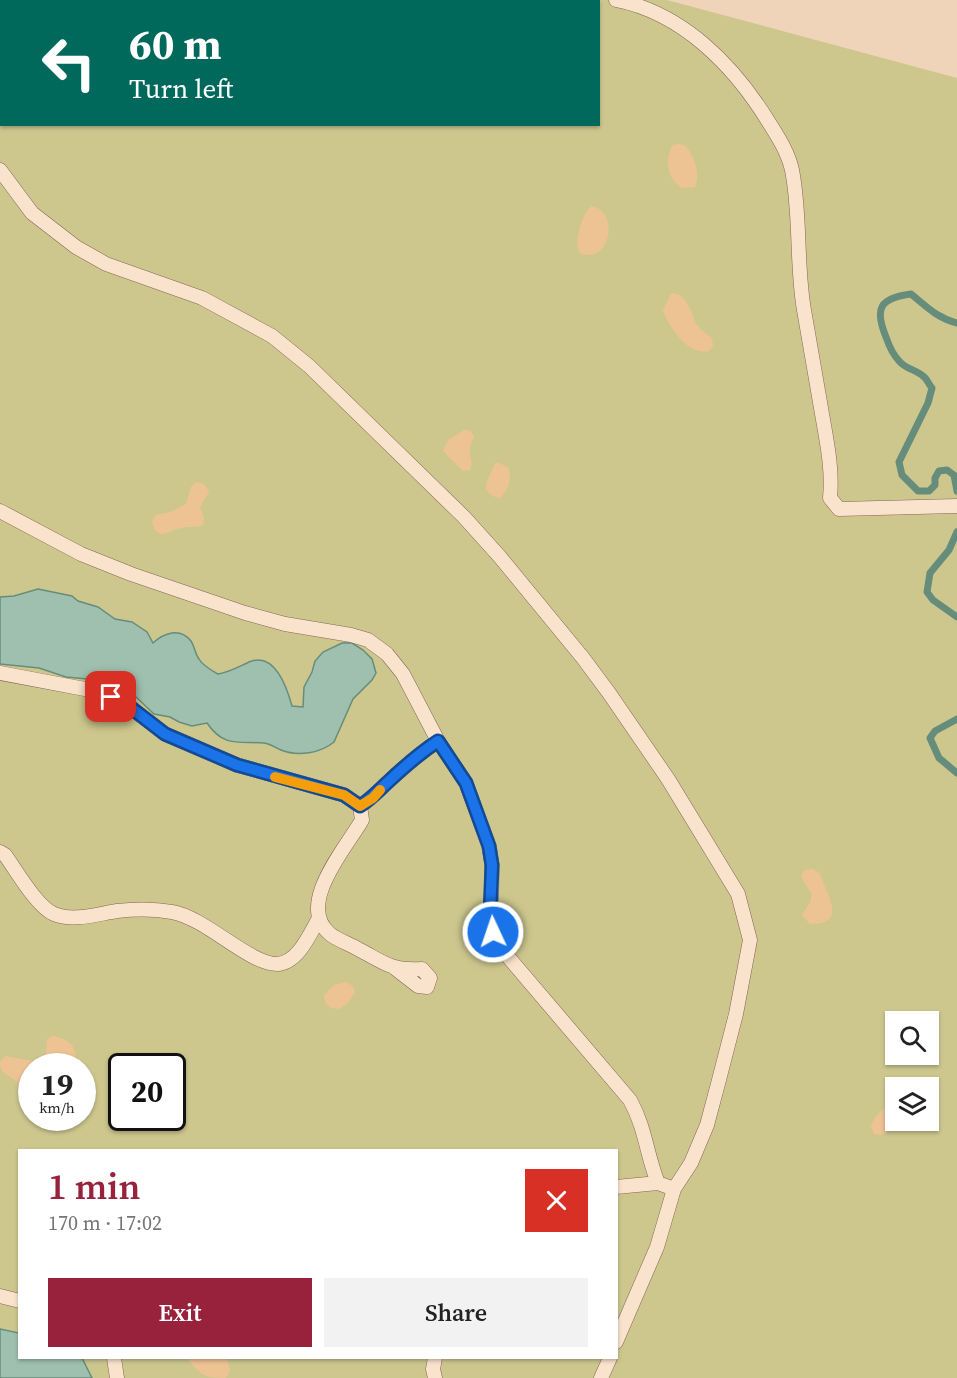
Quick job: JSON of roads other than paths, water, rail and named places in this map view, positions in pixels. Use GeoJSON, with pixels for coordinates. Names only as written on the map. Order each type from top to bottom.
{"type":"FeatureCollection","features":[{"type":"Feature","properties":{"kind":"lane"},"geometry":{"type":"LineString","coordinates":[[616,0],[672,22],[715,53],[762,111],[784,147],[791,168],[794,189],[801,295],[828,444],[832,479],[830,498],[839,508],[957,506]]}},
{"type":"Feature","properties":{"kind":"lane"},"geometry":{"type":"LineString","coordinates":[[0,170],[32,213],[76,247],[106,264],[201,298],[272,336],[309,366],[464,517],[583,658],[668,779],[738,894],[750,940],[736,1014],[707,1125],[691,1163],[674,1189],[657,1246],[618,1337]]}},
{"type":"Feature","properties":{"kind":"lane"},"geometry":{"type":"LineString","coordinates":[[0,512],[81,554],[142,578],[285,624],[368,640],[387,654],[403,674],[438,741],[466,783],[489,846],[492,865],[490,916],[493,932],[504,952],[630,1100],[639,1117],[658,1183]]}},
{"type":"Feature","properties":{"kind":"lane"},"geometry":{"type":"LineString","coordinates":[[0,673],[90,690],[111,697],[130,707],[165,734],[237,765],[344,795],[360,806],[362,820],[332,866],[318,897],[319,918],[329,934],[396,969]]}},
{"type":"Feature","properties":{"kind":"lane"},"geometry":{"type":"LineString","coordinates":[[360,806],[373,798],[387,782],[419,754],[438,741]]}},
{"type":"Feature","properties":{"kind":"lane"},"geometry":{"type":"LineString","coordinates":[[0,852],[5,855],[39,902],[52,914],[83,917],[119,911],[173,912],[202,923],[264,962],[279,964],[291,959],[310,936],[319,918]]}},
{"type":"Feature","properties":{"kind":"lane"},"geometry":{"type":"LineString","coordinates":[[618,1187],[658,1183],[674,1189]]}},
{"type":"Feature","properties":{"kind":"lane"},"geometry":{"type":"LineString","coordinates":[[0,1296],[18,1300]]}},
{"type":"Feature","properties":{"kind":"lane"},"geometry":{"type":"LineString","coordinates":[[114,1359],[117,1378]]}},
{"type":"Feature","properties":{"kind":"lane"},"geometry":{"type":"LineString","coordinates":[[435,1359],[435,1378]]}},
{"type":"Feature","properties":{"kind":"lane"},"geometry":{"type":"LineString","coordinates":[[601,1378],[610,1359]]}},
{"type":"Feature","properties":{"kind":"waterway"},"geometry":{"type":"LineString","coordinates":[[957,323],[938,315],[911,294],[892,298],[882,306],[880,312],[882,327],[895,356],[902,364],[925,378],[932,388],[928,403],[899,462],[902,475],[918,491],[929,491],[935,485],[935,478],[939,471],[947,470],[954,475],[957,491]]}},
{"type":"Feature","properties":{"kind":"waterway"},"geometry":{"type":"LineString","coordinates":[[957,532],[949,550],[930,573],[927,592],[933,600],[957,617]]}},
{"type":"Feature","properties":{"kind":"waterway"},"geometry":{"type":"LineString","coordinates":[[957,719],[935,731],[930,738],[939,758],[957,773]]}}]}
